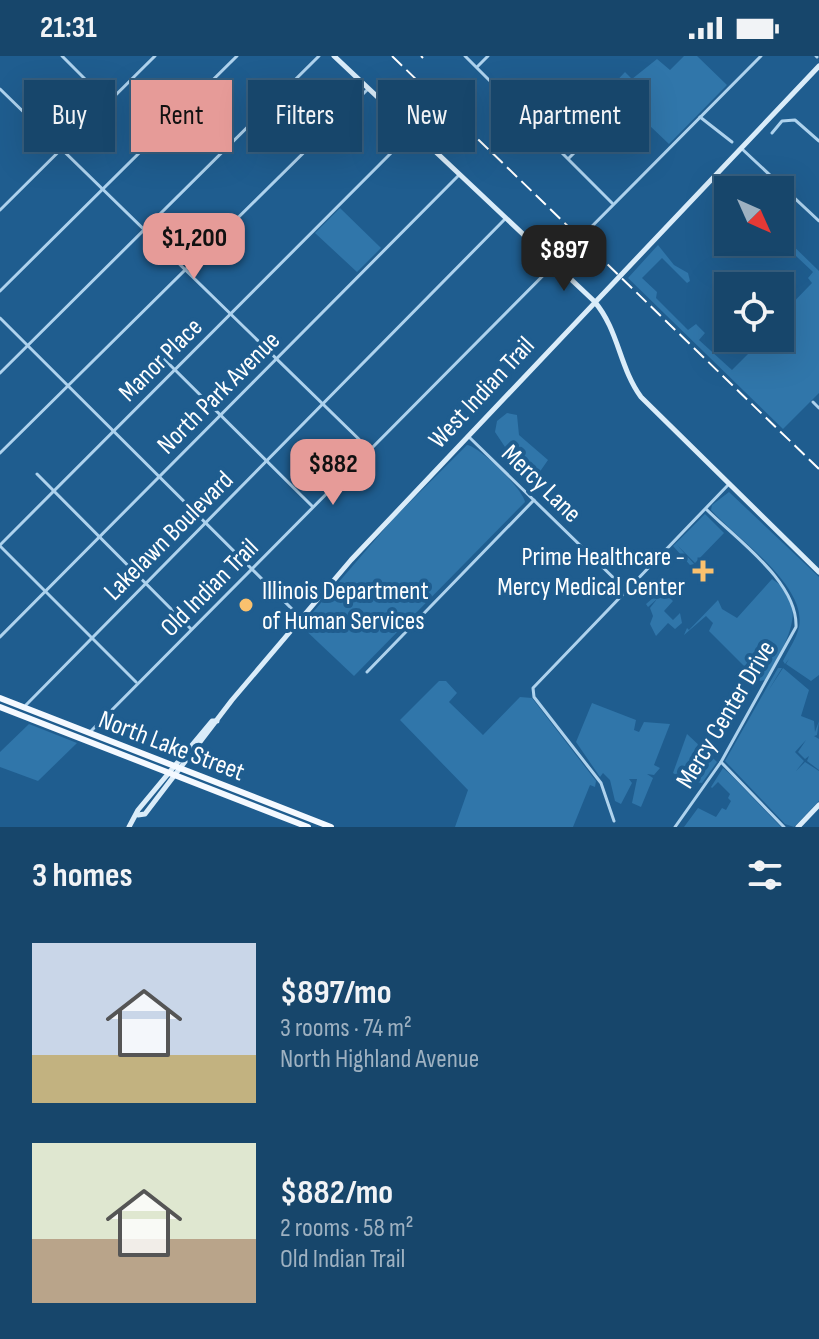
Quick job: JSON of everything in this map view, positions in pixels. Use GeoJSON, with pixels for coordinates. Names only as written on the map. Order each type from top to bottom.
{"type":"FeatureCollection","features":[{"type":"Feature","properties":{"kind":"main road"},"geometry":{"type":"LineString","coordinates":[[334,56],[378,97]]}},
{"type":"Feature","properties":{"kind":"main road","name":"West Indian Trail"},"geometry":{"type":"LineString","coordinates":[[138,815],[145,814],[181,770],[300,617],[467,435],[819,66]]}},
{"type":"Feature","properties":{"kind":"main road"},"geometry":{"type":"LineString","coordinates":[[438,152],[594,301],[610,322],[636,390],[819,572]]}},
{"type":"Feature","properties":{"kind":"main road","name":"North Lake Street"},"geometry":{"type":"LineString","coordinates":[[0,698],[331,827]]}},
{"type":"Feature","properties":{"kind":"main road","name":"North Lake Street"},"geometry":{"type":"LineString","coordinates":[[0,707],[308,827]]}},
{"type":"Feature","properties":{"kind":"main road","name":"West Indian Trail"},"geometry":{"type":"LineString","coordinates":[[129,827],[138,810],[167,773],[212,721],[217,721]]}},
{"type":"Feature","properties":{"kind":"main road"},"geometry":{"type":"LineString","coordinates":[[798,827],[819,805]]}},
{"type":"Feature","properties":{"kind":"street"},"geometry":{"type":"LineString","coordinates":[[62,56],[86,80]]}},
{"type":"Feature","properties":{"kind":"street"},"geometry":{"type":"LineString","coordinates":[[115,96],[155,56]]}},
{"type":"Feature","properties":{"kind":"street"},"geometry":{"type":"LineString","coordinates":[[0,291],[237,56]]}},
{"type":"Feature","properties":{"kind":"street"},"geometry":{"type":"LineString","coordinates":[[0,373],[319,56]]}},
{"type":"Feature","properties":{"kind":"street"},"geometry":{"type":"LineString","coordinates":[[465,56],[491,81]]}},
{"type":"Feature","properties":{"kind":"street"},"geometry":{"type":"LineString","coordinates":[[477,67],[488,56]]}},
{"type":"Feature","properties":{"kind":"street","name":"Old Indian Trail"},"geometry":{"type":"LineString","coordinates":[[90,735],[137,683],[761,56]]}},
{"type":"Feature","properties":{"kind":"street"},"geometry":{"type":"LineString","coordinates":[[0,453],[368,88]]}},
{"type":"Feature","properties":{"kind":"street"},"geometry":{"type":"LineString","coordinates":[[0,89],[24,112]]}},
{"type":"Feature","properties":{"kind":"street"},"geometry":{"type":"LineString","coordinates":[[700,117],[732,142]]}},
{"type":"Feature","properties":{"kind":"street"},"geometry":{"type":"LineString","coordinates":[[772,133],[782,121],[795,120],[819,141]]}},
{"type":"Feature","properties":{"kind":"street"},"geometry":{"type":"LineString","coordinates":[[741,148],[817,220]]}},
{"type":"Feature","properties":{"kind":"street"},"geometry":{"type":"LineString","coordinates":[[0,210],[59,152]]}},
{"type":"Feature","properties":{"kind":"street"},"geometry":{"type":"LineString","coordinates":[[65,152],[188,268],[370,450]]}},
{"type":"Feature","properties":{"kind":"street","name":"Manor Place"},"geometry":{"type":"LineString","coordinates":[[0,545],[391,152]]}},
{"type":"Feature","properties":{"kind":"street"},"geometry":{"type":"LineString","coordinates":[[563,152],[613,204]]}},
{"type":"Feature","properties":{"kind":"street"},"geometry":{"type":"LineString","coordinates":[[569,158],[575,152]]}},
{"type":"Feature","properties":{"kind":"street","name":"North Park Avenue"},"geometry":{"type":"LineString","coordinates":[[0,637],[461,173]]}},
{"type":"Feature","properties":{"kind":"street","name":"Lakelawn Boulevard"},"geometry":{"type":"LineString","coordinates":[[24,708],[508,217]]}},
{"type":"Feature","properties":{"kind":"street"},"geometry":{"type":"LineString","coordinates":[[0,318],[300,617]]}},
{"type":"Feature","properties":{"kind":"street"},"geometry":{"type":"LineString","coordinates":[[159,354],[313,507]]}},
{"type":"Feature","properties":{"kind":"street"},"geometry":{"type":"LineString","coordinates":[[813,402],[819,408]]}},
{"type":"Feature","properties":{"kind":"street","name":"Mercy Lane"},"geometry":{"type":"LineString","coordinates":[[467,435],[626,590]]}},
{"type":"Feature","properties":{"kind":"street"},"geometry":{"type":"LineString","coordinates":[[37,474],[191,629]]}},
{"type":"Feature","properties":{"kind":"street"},"geometry":{"type":"LineString","coordinates":[[614,821],[601,783],[532,691],[555,662],[729,484]]}},
{"type":"Feature","properties":{"kind":"street"},"geometry":{"type":"LineString","coordinates":[[367,672],[534,500]]}},
{"type":"Feature","properties":{"kind":"street","name":"Mercy Center Drive"},"geometry":{"type":"LineString","coordinates":[[675,827],[721,762],[793,638],[796,617],[785,587],[705,509]]}},
{"type":"Feature","properties":{"kind":"street"},"geometry":{"type":"LineString","coordinates":[[0,545],[137,683]]}},
{"type":"Feature","properties":{"kind":"street"},"geometry":{"type":"LineString","coordinates":[[721,762],[784,827]]}},
{"type":"Feature","properties":{"kind":"shaded area"},"geometry":{"type":"Polygon","coordinates":[[[684,56],[697,56],[727,85],[669,144],[649,125],[649,80],[618,80],[625,72],[632,79],[657,59],[670,70],[684,56]]]}},
{"type":"Feature","properties":{"kind":"shaded area"},"geometry":{"type":"Polygon","coordinates":[[[340,208],[381,248],[357,272],[315,233],[340,208]]]}},
{"type":"Feature","properties":{"kind":"shaded area"},"geometry":{"type":"Polygon","coordinates":[[[658,245],[674,265],[688,273],[690,281],[687,283],[662,258],[642,278],[657,292],[656,298],[688,330],[696,324],[705,333],[699,340],[732,370],[750,352],[794,352],[794,302],[812,283],[808,278],[813,272],[794,254],[794,247],[819,271],[819,393],[783,429],[628,278],[658,245]]]}},
{"type":"Feature","properties":{"kind":"shaded area"},"geometry":{"type":"Polygon","coordinates":[[[507,413],[517,415],[519,435],[548,460],[539,473],[517,465],[495,432],[497,421],[507,413]]]}},
{"type":"Feature","properties":{"kind":"shaded area"},"geometry":{"type":"Polygon","coordinates":[[[467,445],[481,452],[500,469],[525,502],[354,676],[301,626],[393,519],[467,445]]]}},
{"type":"Feature","properties":{"kind":"shaded area"},"geometry":{"type":"Polygon","coordinates":[[[729,492],[819,577],[819,675],[811,681],[786,664],[789,659],[785,664],[783,661],[799,627],[799,611],[792,595],[768,564],[711,510],[712,505],[729,492]]]}},
{"type":"Feature","properties":{"kind":"shaded area"},"geometry":{"type":"Polygon","coordinates":[[[705,514],[724,533],[695,563],[677,545],[694,564],[690,565],[673,546],[705,514]]]}},
{"type":"Feature","properties":{"kind":"shaded area"},"geometry":{"type":"Polygon","coordinates":[[[772,579],[791,601],[793,614],[786,641],[765,680],[759,681],[709,631],[713,623],[706,616],[684,635],[687,628],[689,630],[718,600],[722,609],[737,618],[772,579]]]}},
{"type":"Feature","properties":{"kind":"shaded area"},"geometry":{"type":"Polygon","coordinates":[[[667,586],[664,592],[673,601],[664,611],[673,620],[680,613],[682,623],[675,629],[668,623],[656,636],[650,624],[653,616],[650,608],[657,599],[648,607],[646,604],[667,586]]]}},
{"type":"Feature","properties":{"kind":"shaded area"},"geometry":{"type":"Polygon","coordinates":[[[778,668],[782,668],[768,691],[783,668],[809,690],[801,716],[814,721],[815,732],[819,721],[817,735],[814,736],[819,739],[819,770],[807,761],[809,756],[805,759],[798,752],[806,740],[795,752],[804,761],[796,771],[805,762],[819,771],[819,801],[794,827],[785,824],[725,761],[778,668]]]}},
{"type":"Feature","properties":{"kind":"shaded area"},"geometry":{"type":"Polygon","coordinates":[[[439,681],[446,681],[457,693],[449,702],[483,735],[520,697],[532,698],[596,781],[595,787],[590,785],[573,827],[455,827],[468,790],[400,720],[439,681]]]}},
{"type":"Feature","properties":{"kind":"shaded area"},"geometry":{"type":"Polygon","coordinates":[[[592,703],[636,720],[634,730],[639,732],[644,722],[670,724],[654,765],[660,768],[654,775],[647,774],[653,778],[641,807],[632,803],[637,779],[629,779],[632,783],[621,804],[615,801],[610,780],[603,773],[600,777],[576,742],[592,703]]]}},
{"type":"Feature","properties":{"kind":"shaded area"},"geometry":{"type":"Polygon","coordinates":[[[29,724],[77,743],[38,781],[0,767],[0,752],[29,724]]]}},
{"type":"Feature","properties":{"kind":"shaded area"},"geometry":{"type":"Polygon","coordinates":[[[687,734],[717,762],[702,783],[684,780],[673,773],[687,734]]]}},
{"type":"Feature","properties":{"kind":"shaded area"},"geometry":{"type":"Polygon","coordinates":[[[723,768],[781,827],[684,827],[698,808],[716,817],[722,808],[726,810],[731,801],[728,798],[730,794],[718,782],[711,787],[723,768]]]}},
{"type":"Feature","properties":{"kind":"railway"},"geometry":{"type":"LineString","coordinates":[[392,56],[819,469]]}},
{"type":"Feature","properties":{"kind":"place","name":"Prime Healthcare - Mercy Medical Center"},"geometry":{"type":"Point","coordinates":[703,571]}},
{"type":"Feature","properties":{"kind":"place","name":"Illinois Department of Human Services"},"geometry":{"type":"Point","coordinates":[246,605]}}]}
